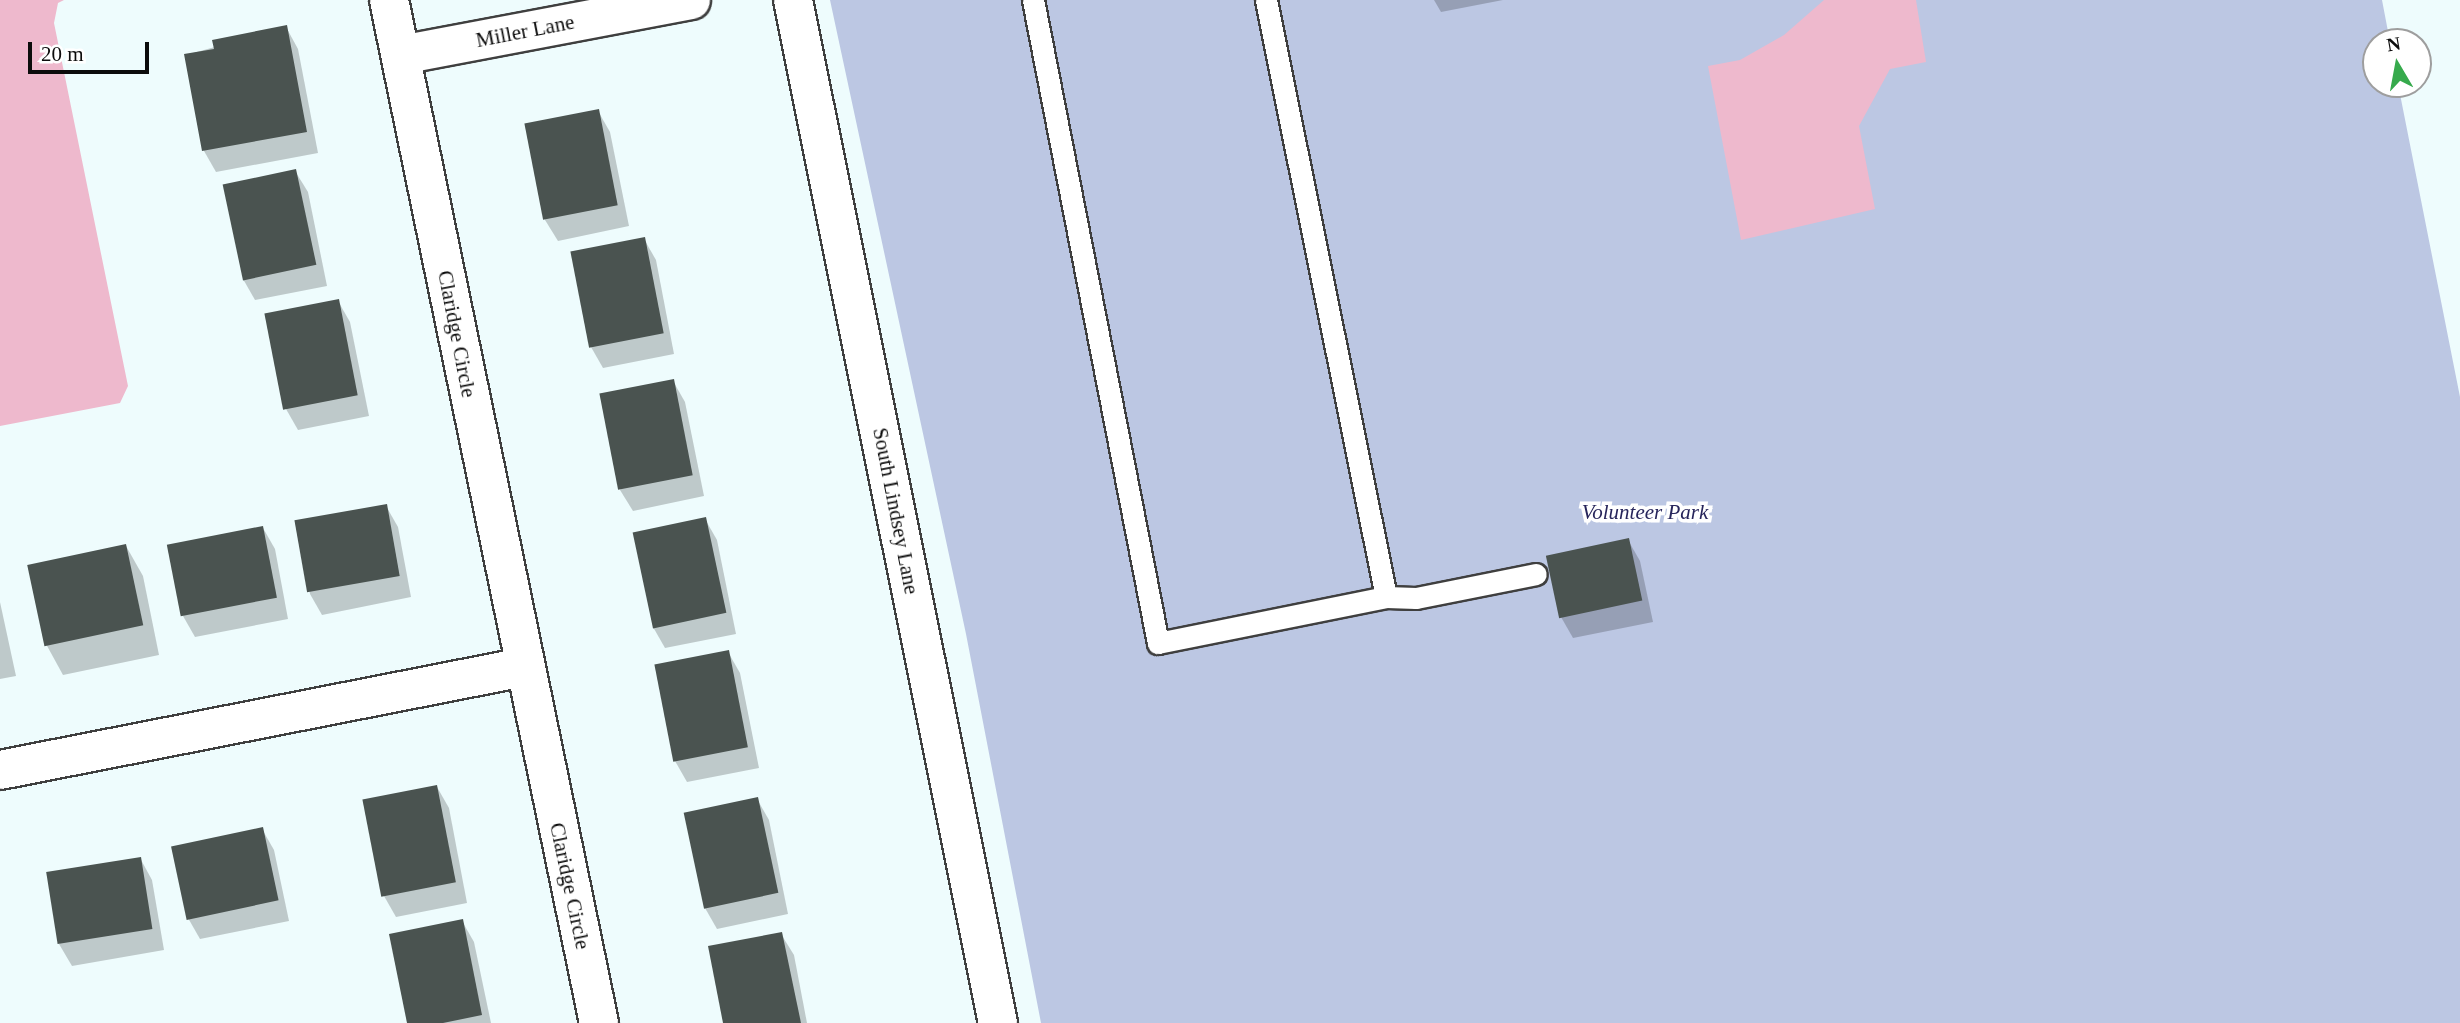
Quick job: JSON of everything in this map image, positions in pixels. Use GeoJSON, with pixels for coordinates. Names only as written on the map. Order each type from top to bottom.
{"type":"FeatureCollection","features":[{"type":"Feature","properties":{"kind":"street","name":"Claridge Circle"},"geometry":{"type":"LineString","coordinates":[[389,0],[599,1023]]}},
{"type":"Feature","properties":{"kind":"street","name":"Miller Lane"},"geometry":{"type":"LineString","coordinates":[[401,55],[691,0]]}},
{"type":"Feature","properties":{"kind":"street","name":"South Lindsey Lane"},"geometry":{"type":"LineString","coordinates":[[793,0],[998,1023]]}},
{"type":"Feature","properties":{"kind":"street"},"geometry":{"type":"LineString","coordinates":[[0,770],[524,667]]}},
{"type":"Feature","properties":{"kind":"lane"},"geometry":{"type":"LineString","coordinates":[[1034,0],[1158,643],[1386,597],[1416,598],[1536,574]]}},
{"type":"Feature","properties":{"kind":"lane"},"geometry":{"type":"LineString","coordinates":[[1266,0],[1386,597]]}},
{"type":"Feature","properties":{"kind":"green space","name":"Volunteer Park"},"geometry":{"type":"Polygon","coordinates":[[[830,0],[2382,0],[2387,28],[2362,28],[2362,98],[2401,98],[2460,397],[2460,1023],[1041,1023],[966,634],[830,0]]]}},
{"type":"Feature","properties":{"kind":"shaded area"},"geometry":{"type":"Polygon","coordinates":[[[0,0],[64,0],[58,3],[54,23],[128,386],[120,403],[0,426],[0,0]]]}},
{"type":"Feature","properties":{"kind":"shaded area"},"geometry":{"type":"Polygon","coordinates":[[[1824,0],[1916,0],[1926,62],[1890,69],[1859,126],[1875,209],[1741,240],[1708,66],[1740,60],[1784,35],[1824,0]]]}},
{"type":"Feature","properties":{"kind":"building"},"geometry":{"type":"Polygon","coordinates":[[[287,25],[307,132],[202,151],[184,54],[214,49],[212,40],[287,25]]]}},
{"type":"Feature","properties":{"kind":"building"},"geometry":{"type":"Polygon","coordinates":[[[599,109],[618,205],[543,220],[524,124],[599,109]]]}},
{"type":"Feature","properties":{"kind":"building"},"geometry":{"type":"Polygon","coordinates":[[[296,169],[316,265],[243,280],[223,185],[296,169]]]}},
{"type":"Feature","properties":{"kind":"building"},"geometry":{"type":"Polygon","coordinates":[[[645,237],[664,333],[589,348],[570,252],[645,237]]]}},
{"type":"Feature","properties":{"kind":"building"},"geometry":{"type":"Polygon","coordinates":[[[339,299],[358,395],[283,410],[264,314],[339,299]]]}},
{"type":"Feature","properties":{"kind":"building"},"geometry":{"type":"Polygon","coordinates":[[[674,379],[693,475],[618,490],[599,394],[674,379]]]}},
{"type":"Feature","properties":{"kind":"building"},"geometry":{"type":"Polygon","coordinates":[[[387,504],[400,576],[307,592],[294,520],[387,504]]]}},
{"type":"Feature","properties":{"kind":"building"},"geometry":{"type":"Polygon","coordinates":[[[706,517],[726,613],[653,628],[633,533],[706,517]]]}},
{"type":"Feature","properties":{"kind":"building"},"geometry":{"type":"Polygon","coordinates":[[[263,526],[277,598],[181,616],[167,545],[263,526]]]}},
{"type":"Feature","properties":{"kind":"building"},"geometry":{"type":"Polygon","coordinates":[[[1629,538],[1642,601],[1559,618],[1546,556],[1629,538]]]}},
{"type":"Feature","properties":{"kind":"building"},"geometry":{"type":"Polygon","coordinates":[[[126,544],[143,625],[44,646],[27,565],[126,544]]]}},
{"type":"Feature","properties":{"kind":"building"},"geometry":{"type":"Polygon","coordinates":[[[729,650],[748,747],[673,762],[654,665],[729,650]]]}},
{"type":"Feature","properties":{"kind":"building"},"geometry":{"type":"Polygon","coordinates":[[[437,785],[456,882],[381,897],[362,800],[437,785]]]}},
{"type":"Feature","properties":{"kind":"building"},"geometry":{"type":"Polygon","coordinates":[[[758,797],[778,893],[704,909],[684,813],[758,797]]]}},
{"type":"Feature","properties":{"kind":"building"},"geometry":{"type":"Polygon","coordinates":[[[263,827],[279,900],[187,920],[171,847],[263,827]]]}},
{"type":"Feature","properties":{"kind":"building"},"geometry":{"type":"Polygon","coordinates":[[[141,857],[152,929],[58,944],[46,872],[141,857]]]}},
{"type":"Feature","properties":{"kind":"building"},"geometry":{"type":"Polygon","coordinates":[[[463,919],[482,1015],[443,1023],[407,1023],[389,934],[463,919]]]}},
{"type":"Feature","properties":{"kind":"building"},"geometry":{"type":"Polygon","coordinates":[[[782,932],[801,1023],[723,1023],[708,946],[782,932]]]}}]}
